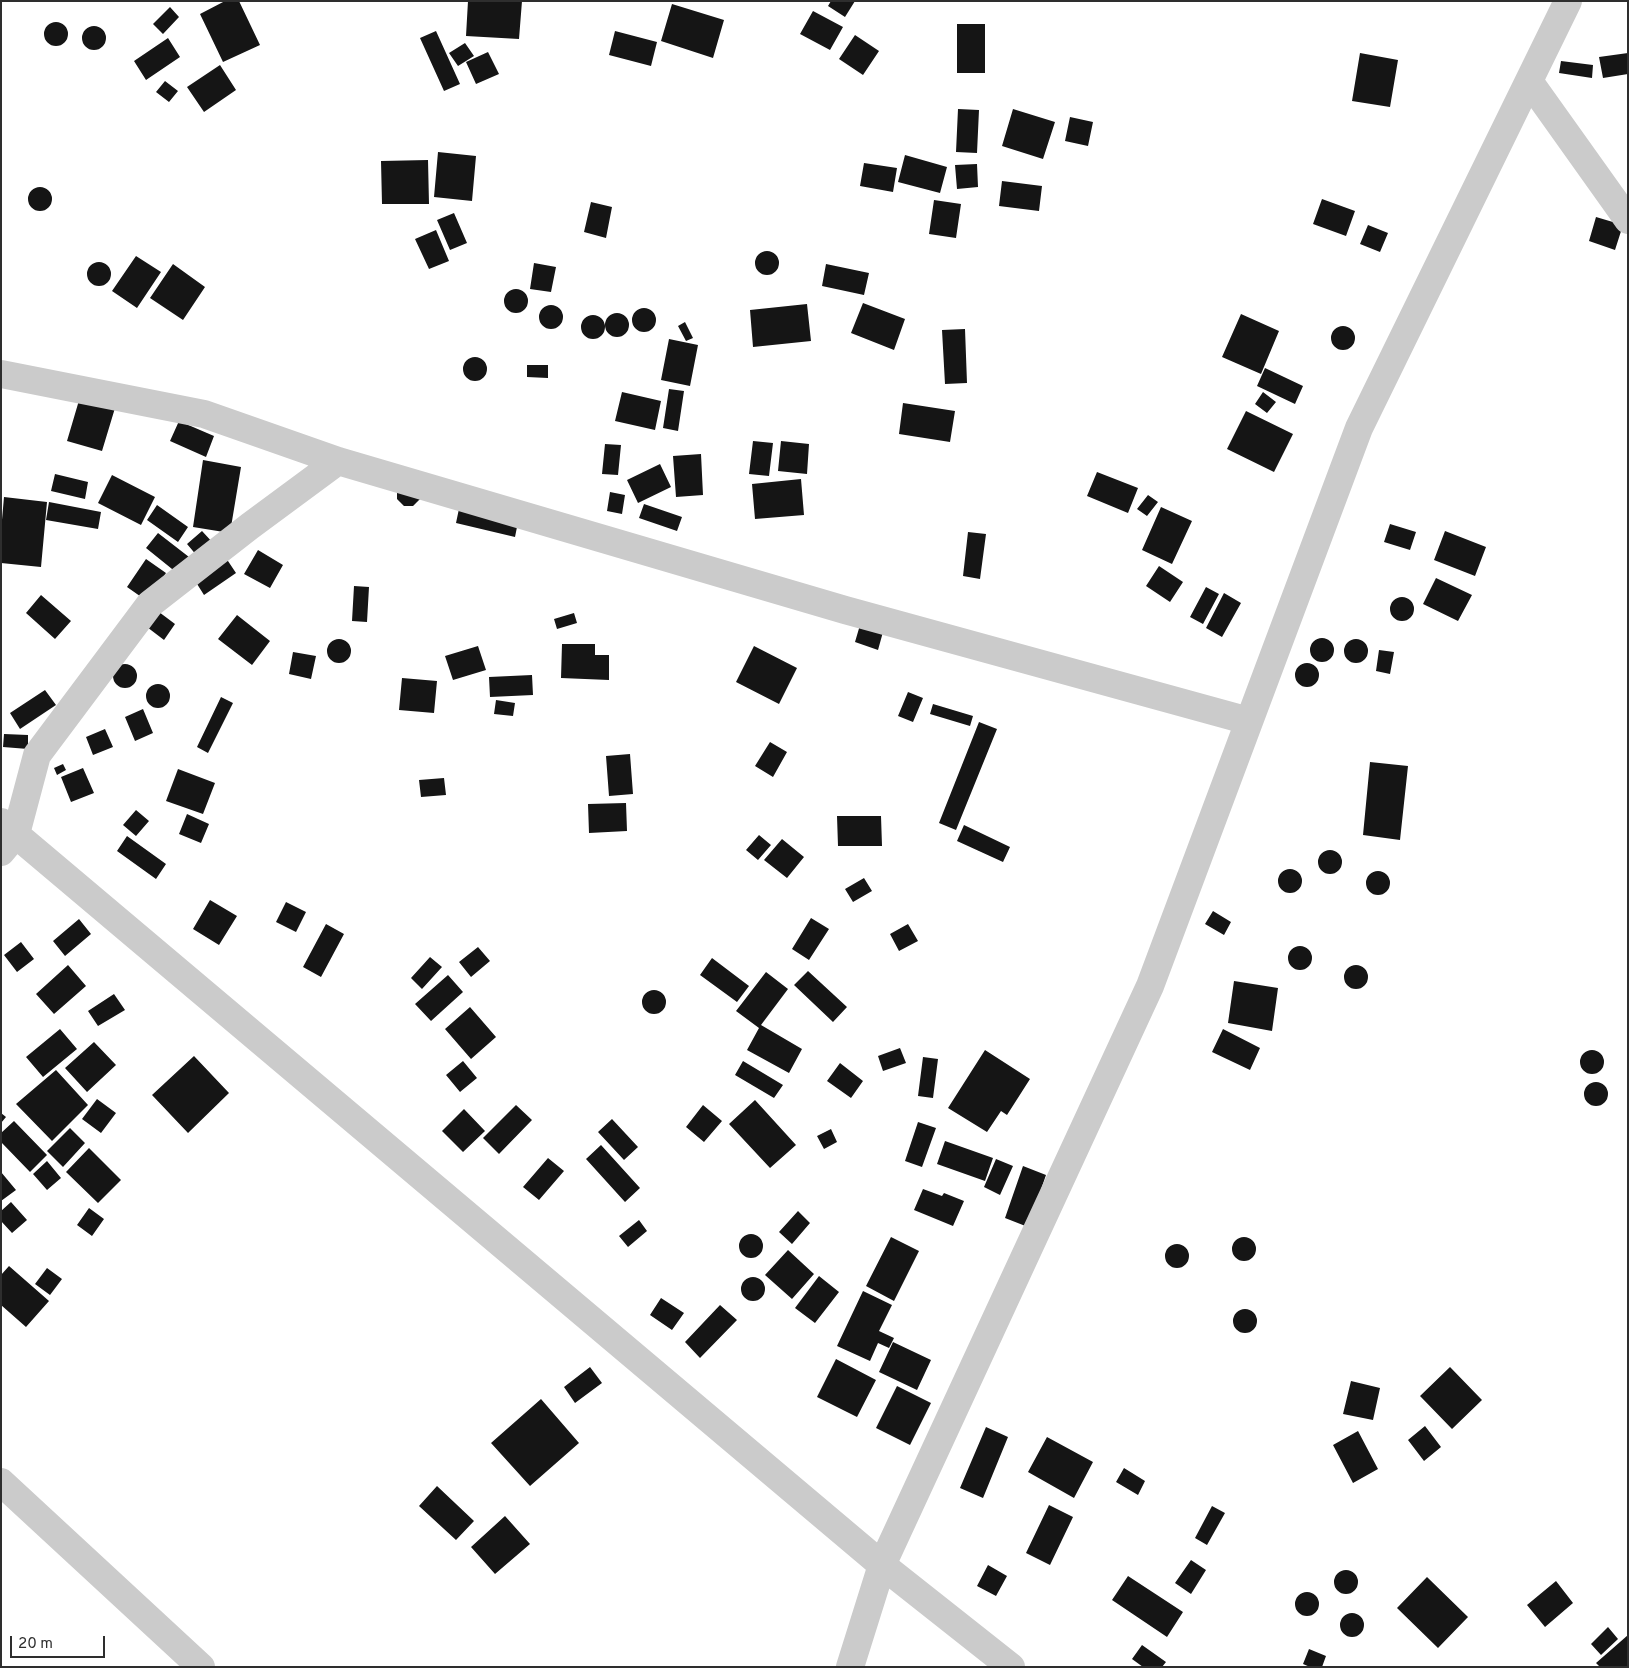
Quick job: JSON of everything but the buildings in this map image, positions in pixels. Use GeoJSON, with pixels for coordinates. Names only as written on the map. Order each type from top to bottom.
{"type":"FeatureCollection","features":[{"type":"Feature","properties":{"kind":"street"},"geometry":{"type":"LineString","coordinates":[[850,1667],[882,1565],[1150,986],[1359,428],[1568,1]]}},
{"type":"Feature","properties":{"kind":"street"},"geometry":{"type":"LineString","coordinates":[[1529,81],[1628,220]]}},
{"type":"Feature","properties":{"kind":"street"},"geometry":{"type":"LineString","coordinates":[[1,374],[204,414],[338,460],[845,610],[1249,722]]}},
{"type":"Feature","properties":{"kind":"street"},"geometry":{"type":"LineString","coordinates":[[338,460],[150,604],[37,755],[6,836],[882,1565],[1011,1667]]}},
{"type":"Feature","properties":{"kind":"street"},"geometry":{"type":"LineString","coordinates":[[1,1482],[201,1667]]}}]}
